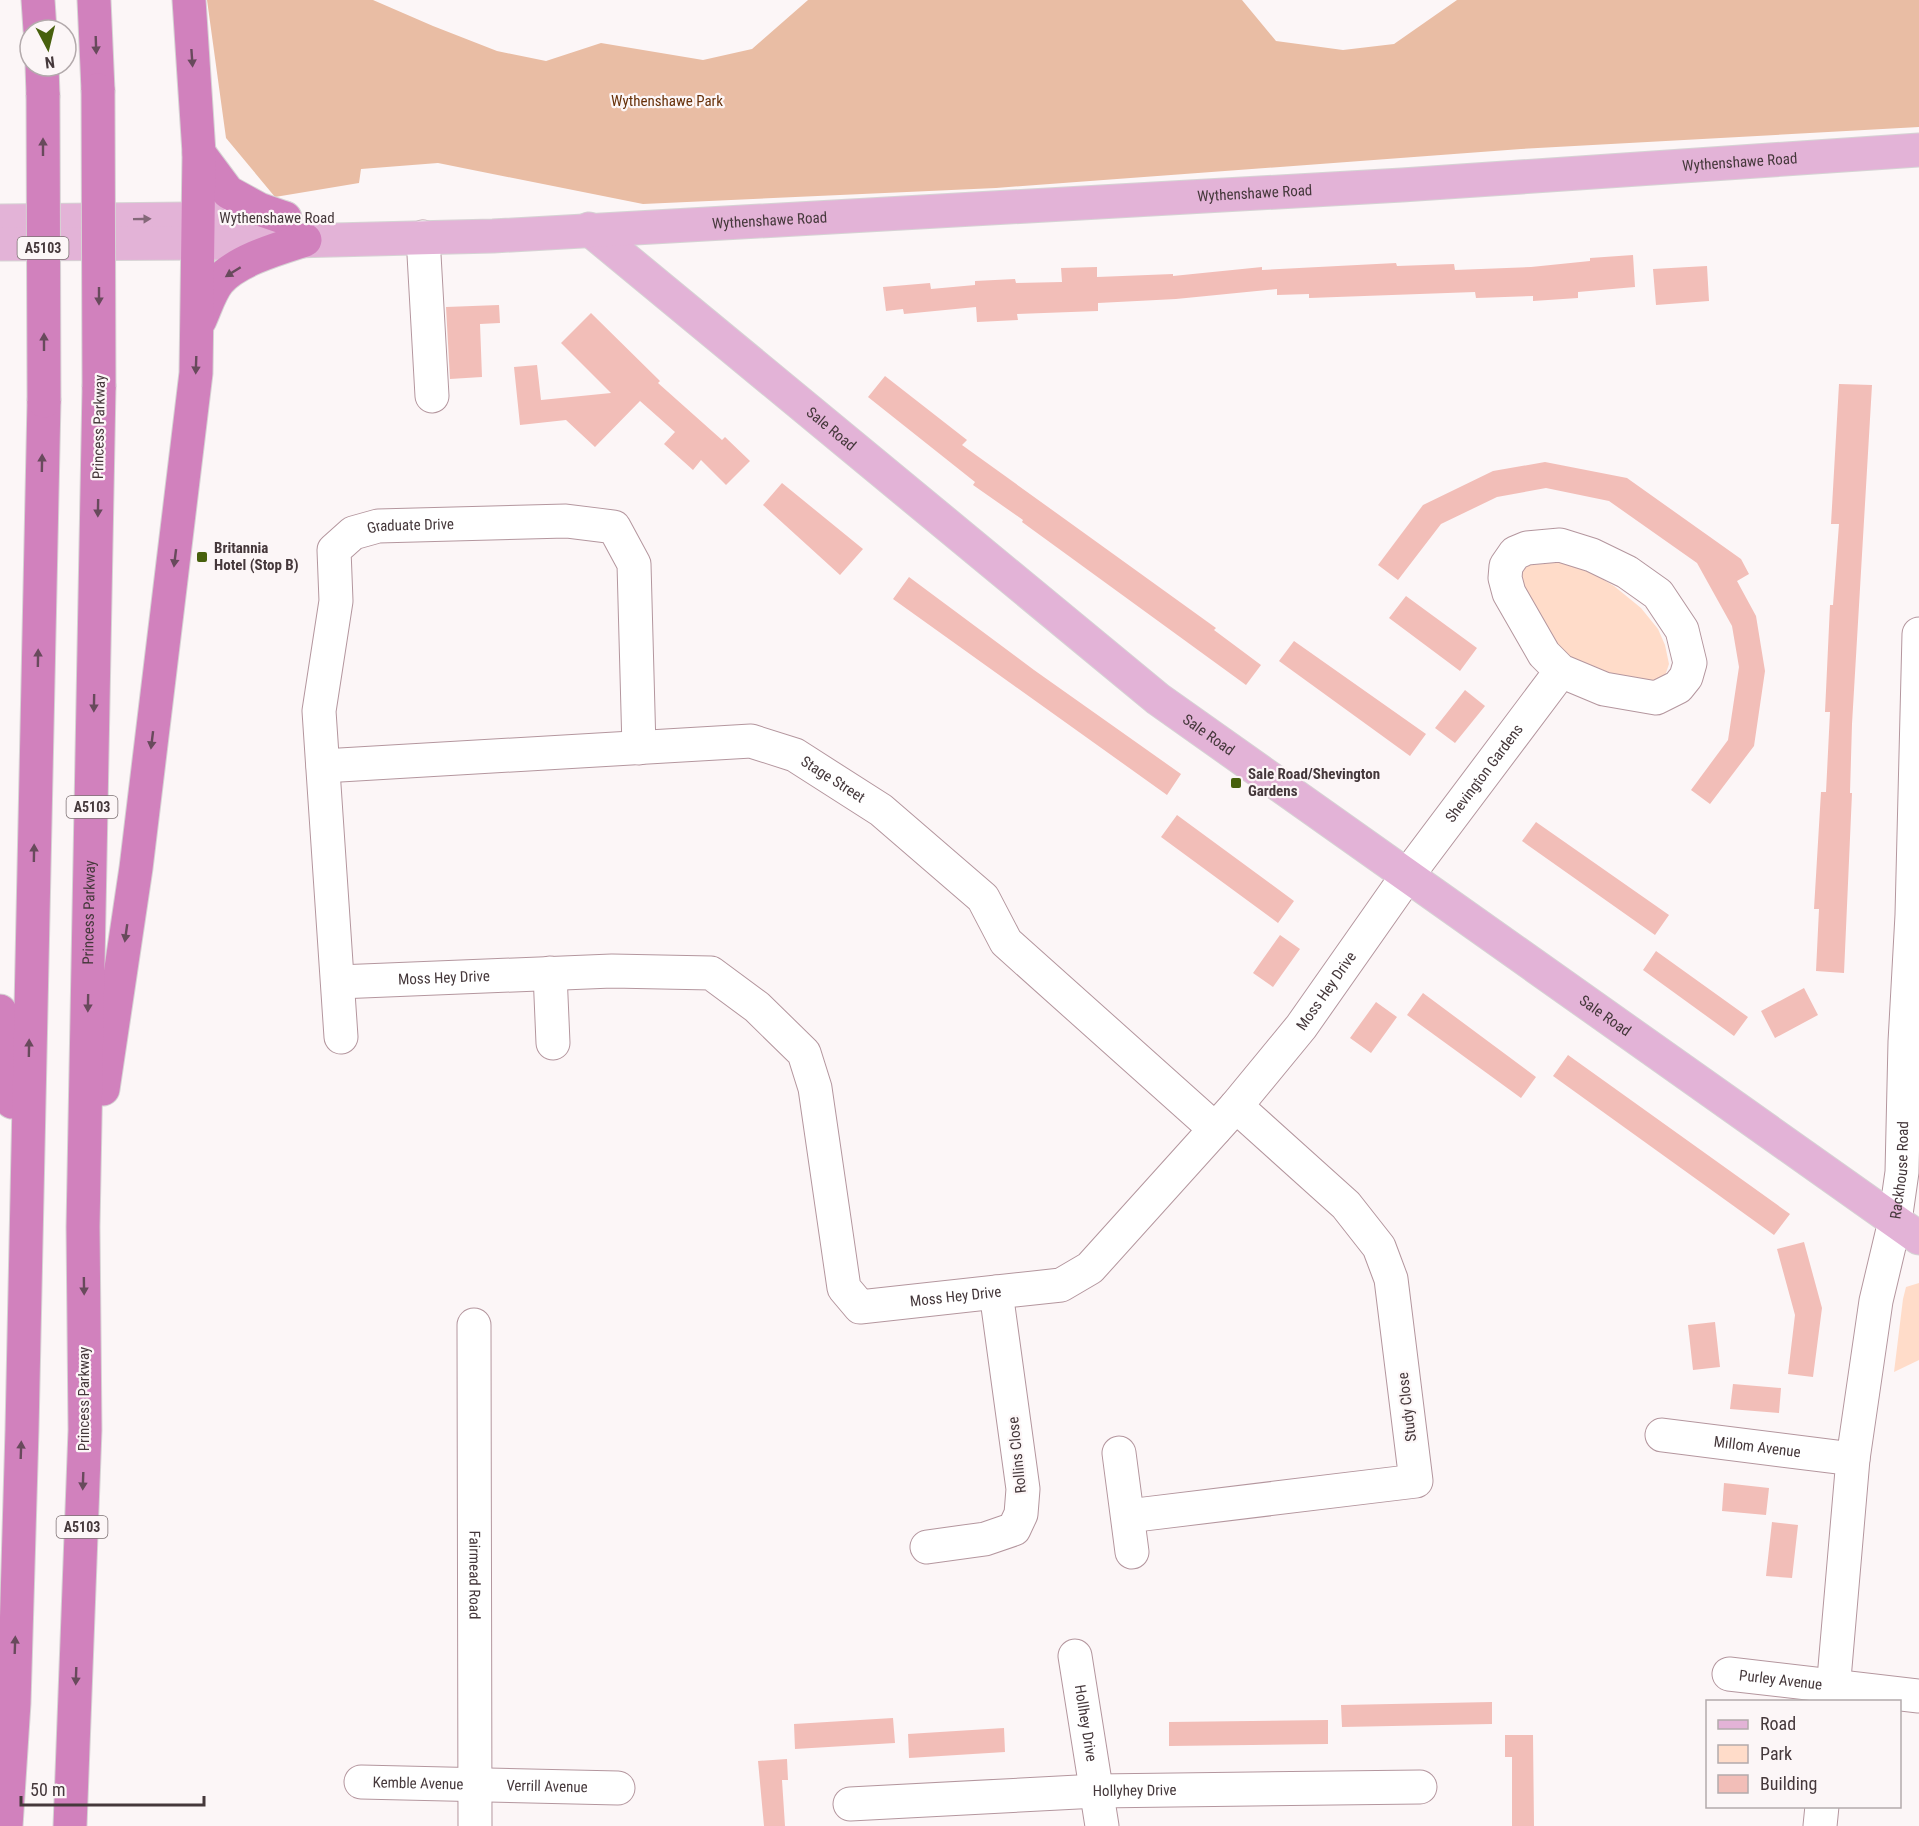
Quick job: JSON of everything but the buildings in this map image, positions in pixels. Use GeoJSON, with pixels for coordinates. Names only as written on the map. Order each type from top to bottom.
{"type":"FeatureCollection","features":[{"type":"Feature","properties":{"kind":"highway"},"geometry":{"type":"LineString","coordinates":[[38,0],[39,18]]}},
{"type":"Feature","properties":{"kind":"highway","name":"Princess Parkway"},"geometry":{"type":"LineString","coordinates":[[70,1826],[85,1430],[83,1227],[99,387],[98,90],[94,0]]}},
{"type":"Feature","properties":{"kind":"highway"},"geometry":{"type":"LineString","coordinates":[[83,1227],[138,856],[196,373],[198,153],[189,0]]}},
{"type":"Feature","properties":{"kind":"highway","name":"A5103"},"geometry":{"type":"LineString","coordinates":[[6,1826],[14,1703],[44,401],[43,80]]}},
{"type":"Feature","properties":{"kind":"highway"},"geometry":{"type":"LineString","coordinates":[[197,327],[221,279],[295,229],[228,192],[198,153]]}},
{"type":"Feature","properties":{"kind":"highway"},"geometry":{"type":"LineString","coordinates":[[0,1011],[26,1211]]}},
{"type":"Feature","properties":{"kind":"highway"},"geometry":{"type":"LineString","coordinates":[[0,1790],[14,1703]]}},
{"type":"Feature","properties":{"kind":"main road","name":"Wythenshawe Road"},"geometry":{"type":"LineString","coordinates":[[0,244],[199,231],[295,229],[423,227],[493,236],[1401,186],[1919,150]]}},
{"type":"Feature","properties":{"kind":"main road","name":"Wythenshawe Road"},"geometry":{"type":"LineString","coordinates":[[0,221],[199,231]]}},
{"type":"Feature","properties":{"kind":"main road","name":"Sale Road"},"geometry":{"type":"LineString","coordinates":[[590,229],[1158,699],[1907,1230]]}},
{"type":"Feature","properties":{"kind":"street"},"geometry":{"type":"LineString","coordinates":[[423,227],[432,396]]}},
{"type":"Feature","properties":{"kind":"street","name":"Graduate Drive"},"geometry":{"type":"LineString","coordinates":[[341,1037],[319,711],[336,601],[334,550],[353,533],[378,526],[566,521],[614,527],[634,564],[639,748]]}},
{"type":"Feature","properties":{"kind":"street"},"geometry":{"type":"LineString","coordinates":[[1560,545],[1592,555],[1627,572],[1658,594],[1682,630],[1690,663],[1686,677],[1678,687],[1656,698],[1604,689],[1561,671],[1544,654],[1509,593],[1505,578],[1506,566],[1515,553],[1527,548],[1560,545]]}},
{"type":"Feature","properties":{"kind":"street","name":"Rackhouse Road"},"geometry":{"type":"LineString","coordinates":[[1833,1694],[1853,1459],[1876,1301],[1907,1230],[1902,1172],[1905,1042],[1912,915],[1919,637]]}},
{"type":"Feature","properties":{"kind":"street","name":"Shevington Gardens"},"geometry":{"type":"LineString","coordinates":[[1407,876],[1561,671]]}},
{"type":"Feature","properties":{"kind":"street","name":"Stage Street"},"geometry":{"type":"LineString","coordinates":[[323,766],[751,741],[795,755],[881,810],[983,898],[1006,942],[1226,1117]]}},
{"type":"Feature","properties":{"kind":"street","name":"Moss Hey Drive"},"geometry":{"type":"LineString","coordinates":[[338,982],[612,971],[711,973],[757,1007],[804,1053],[815,1088],[844,1288],[860,1307],[1061,1285],[1090,1268],[1226,1117],[1302,1027],[1407,876]]}},
{"type":"Feature","properties":{"kind":"street"},"geometry":{"type":"LineString","coordinates":[[550,973],[553,1043]]}},
{"type":"Feature","properties":{"kind":"street","name":"Study Close"},"geometry":{"type":"LineString","coordinates":[[1128,1516],[1416,1481],[1391,1279],[1379,1247],[1346,1205],[1226,1117]]}},
{"type":"Feature","properties":{"kind":"street","name":"Rollins Close"},"geometry":{"type":"LineString","coordinates":[[927,1547],[985,1539],[1014,1529],[1021,1514],[1023,1489],[996,1292]]}},
{"type":"Feature","properties":{"kind":"street","name":"Fairmead Road"},"geometry":{"type":"LineString","coordinates":[[474,1325],[475,1826]]}},
{"type":"Feature","properties":{"kind":"street","name":"Millom Avenue"},"geometry":{"type":"LineString","coordinates":[[1662,1435],[1853,1459]]}},
{"type":"Feature","properties":{"kind":"street"},"geometry":{"type":"LineString","coordinates":[[1119,1453],[1132,1552]]}},
{"type":"Feature","properties":{"kind":"street","name":"Hollhey Drive"},"geometry":{"type":"LineString","coordinates":[[1075,1656],[1102,1826]]}},
{"type":"Feature","properties":{"kind":"street","name":"Purley Avenue"},"geometry":{"type":"LineString","coordinates":[[1729,1674],[1833,1694],[1919,1696]]}},
{"type":"Feature","properties":{"kind":"street","name":"Kemble Avenue"},"geometry":{"type":"LineString","coordinates":[[361,1782],[476,1785]]}},
{"type":"Feature","properties":{"kind":"street","name":"Verrill Avenue"},"geometry":{"type":"LineString","coordinates":[[476,1785],[618,1788]]}},
{"type":"Feature","properties":{"kind":"street","name":"Hollyhey Drive"},"geometry":{"type":"LineString","coordinates":[[850,1804],[1097,1791],[1420,1787]]}},
{"type":"Feature","properties":{"kind":"street"},"geometry":{"type":"LineString","coordinates":[[1820,1826],[1822,1808]]}},
{"type":"Feature","properties":{"kind":"green space","name":"Wythenshawe Park"},"geometry":{"type":"Polygon","coordinates":[[[207,0],[373,0],[497,51],[546,61],[601,43],[703,60],[752,49],[808,0],[1242,0],[1276,41],[1343,50],[1394,44],[1457,0],[1919,0],[1919,127],[1521,149],[996,188],[643,204],[438,163],[361,169],[359,183],[275,197],[226,138],[207,0]]]}},
{"type":"Feature","properties":{"kind":"green space"},"geometry":{"type":"Polygon","coordinates":[[[1551,561],[1580,566],[1614,586],[1641,608],[1658,629],[1665,645],[1669,664],[1664,679],[1651,685],[1627,686],[1569,659],[1519,595],[1521,568],[1532,562],[1551,561]]]}},
{"type":"Feature","properties":{"kind":"green space"},"geometry":{"type":"Polygon","coordinates":[[[1919,1283],[1919,1360],[1894,1372],[1906,1287],[1919,1283]]]}},
{"type":"Feature","properties":{"kind":"place","name":"Britannia Hotel (Stop B)"},"geometry":{"type":"Point","coordinates":[202,557]}},
{"type":"Feature","properties":{"kind":"place","name":"Sale Road/Shevington Gardens"},"geometry":{"type":"Point","coordinates":[1236,783]}}]}
